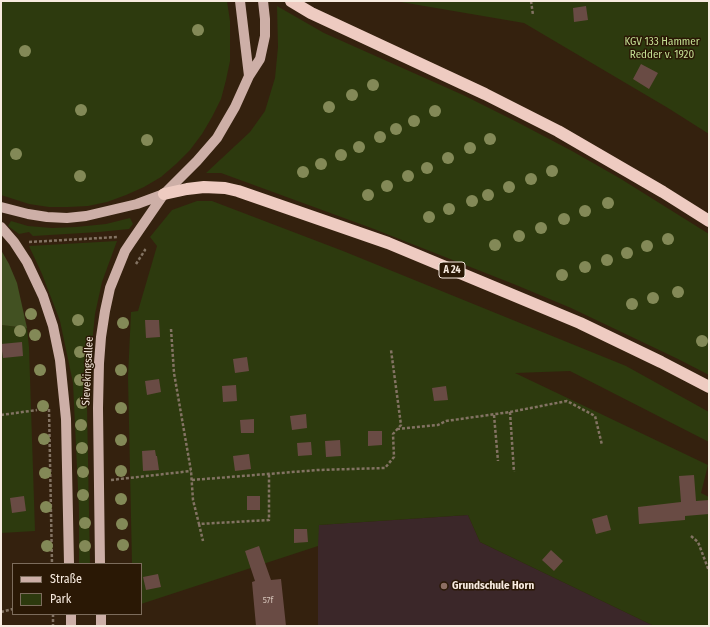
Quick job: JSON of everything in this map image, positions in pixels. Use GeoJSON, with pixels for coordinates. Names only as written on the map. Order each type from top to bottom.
{"type":"FeatureCollection","features":[{"type":"Feature","properties":{"kind":"highway"},"geometry":{"type":"LineString","coordinates":[[291,1],[311,13],[485,94],[558,131],[656,188],[709,221]]}},
{"type":"Feature","properties":{"kind":"highway","name":"A 24"},"geometry":{"type":"LineString","coordinates":[[164,194],[188,189],[209,187],[225,188],[238,191],[388,244],[580,323],[709,387]]}},
{"type":"Feature","properties":{"kind":"main road"},"geometry":{"type":"LineString","coordinates":[[240,1],[249,76]]}},
{"type":"Feature","properties":{"kind":"main road","name":"Sievekingsallee"},"geometry":{"type":"LineString","coordinates":[[100,563],[98,395],[101,337],[110,288],[125,251],[164,194],[197,161],[216,138],[235,107],[249,76],[260,59],[265,36],[263,1]]}},
{"type":"Feature","properties":{"kind":"main road","name":"Sievekingsallee"},"geometry":{"type":"LineString","coordinates":[[1,207],[28,214],[67,218],[110,211],[164,194]]}},
{"type":"Feature","properties":{"kind":"main road","name":"Sievekingsallee"},"geometry":{"type":"LineString","coordinates":[[1,227],[14,242],[27,262],[44,296],[59,353],[66,419],[70,563]]}},
{"type":"Feature","properties":{"kind":"main road"},"geometry":{"type":"LineString","coordinates":[[70,615],[71,626]]}},
{"type":"Feature","properties":{"kind":"main road"},"geometry":{"type":"LineString","coordinates":[[101,615],[101,626]]}},
{"type":"Feature","properties":{"kind":"path"},"geometry":{"type":"LineString","coordinates":[[531,1],[533,15]]}},
{"type":"Feature","properties":{"kind":"path"},"geometry":{"type":"LineString","coordinates":[[23,242],[123,237]]}},
{"type":"Feature","properties":{"kind":"path"},"geometry":{"type":"LineString","coordinates":[[134,267],[145,250],[140,248]]}},
{"type":"Feature","properties":{"kind":"path"},"geometry":{"type":"LineString","coordinates":[[171,328],[174,373],[191,471],[193,500],[203,540]]}},
{"type":"Feature","properties":{"kind":"path"},"geometry":{"type":"LineString","coordinates":[[192,480],[318,470],[385,468],[394,457],[392,434],[401,425],[391,350]]}},
{"type":"Feature","properties":{"kind":"path"},"geometry":{"type":"LineString","coordinates":[[397,429],[438,425],[446,421],[510,412],[567,401],[595,416],[602,445]]}},
{"type":"Feature","properties":{"kind":"path"},"geometry":{"type":"LineString","coordinates":[[49,402],[52,563]]}},
{"type":"Feature","properties":{"kind":"path"},"geometry":{"type":"LineString","coordinates":[[1,415],[37,410]]}},
{"type":"Feature","properties":{"kind":"path"},"geometry":{"type":"LineString","coordinates":[[510,412],[514,472]]}},
{"type":"Feature","properties":{"kind":"path"},"geometry":{"type":"LineString","coordinates":[[494,414],[498,461]]}},
{"type":"Feature","properties":{"kind":"path"},"geometry":{"type":"LineString","coordinates":[[99,480],[112,480],[191,471]]}},
{"type":"Feature","properties":{"kind":"path"},"geometry":{"type":"LineString","coordinates":[[199,524],[269,520],[269,474]]}},
{"type":"Feature","properties":{"kind":"path"},"geometry":{"type":"LineString","coordinates":[[112,480],[112,487]]}},
{"type":"Feature","properties":{"kind":"path"},"geometry":{"type":"LineString","coordinates":[[691,536],[698,542],[709,571]]}},
{"type":"Feature","properties":{"kind":"path"},"geometry":{"type":"LineString","coordinates":[[1,612],[12,609]]}},
{"type":"Feature","properties":{"kind":"path"},"geometry":{"type":"LineString","coordinates":[[53,615],[53,626]]}},
{"type":"Feature","properties":{"kind":"shaded area","name":"Grundschule Horn"},"geometry":{"type":"Polygon","coordinates":[[[468,515],[480,542],[654,626],[318,626],[318,525],[468,515]]]}},
{"type":"Feature","properties":{"kind":"green space"},"geometry":{"type":"Polygon","coordinates":[[[1,1],[227,1],[230,21],[230,61],[221,99],[202,134],[190,150],[161,177],[144,187],[107,202],[88,206],[49,207],[29,204],[1,195],[1,1]]]}},
{"type":"Feature","properties":{"kind":"green space","name":"KGV 133 Hammer Redder v. 1920"},"geometry":{"type":"Polygon","coordinates":[[[395,1],[709,1],[709,134],[668,108],[524,23],[395,1]]]}},
{"type":"Feature","properties":{"kind":"green space"},"geometry":{"type":"Polygon","coordinates":[[[277,6],[324,33],[463,95],[572,151],[621,179],[709,234],[709,375],[571,308],[516,285],[374,229],[221,173],[206,173],[250,132],[265,111],[275,78],[278,47],[277,6]]]}},
{"type":"Feature","properties":{"kind":"green space"},"geometry":{"type":"Polygon","coordinates":[[[197,201],[212,201],[343,251],[626,366],[709,412],[709,442],[570,371],[515,373],[708,465],[701,493],[709,497],[709,626],[654,626],[480,542],[468,515],[319,525],[318,546],[142,604],[142,563],[132,563],[128,377],[131,312],[138,311],[157,246],[150,237],[172,210],[197,201]]]}},
{"type":"Feature","properties":{"kind":"green space"},"geometry":{"type":"Polygon","coordinates":[[[130,218],[133,224],[129,229],[99,232],[33,236],[29,232],[19,234],[8,226],[11,221],[28,226],[52,228],[76,227],[106,224],[130,218]]]}},
{"type":"Feature","properties":{"kind":"green space"},"geometry":{"type":"Polygon","coordinates":[[[117,241],[102,282],[95,314],[91,354],[87,406],[90,563],[79,563],[79,510],[73,383],[60,321],[42,274],[29,246],[117,241]]]}},
{"type":"Feature","properties":{"kind":"green space"},"geometry":{"type":"Polygon","coordinates":[[[1,250],[17,283],[27,328],[1,325],[1,250]]]}},
{"type":"Feature","properties":{"kind":"green space"},"geometry":{"type":"Polygon","coordinates":[[[1,325],[27,328],[29,347],[35,531],[1,533],[1,325]]]}},
{"type":"Feature","properties":{"kind":"building"},"geometry":{"type":"Polygon","coordinates":[[[586,6],[588,20],[574,22],[573,8],[586,6]]]}},
{"type":"Feature","properties":{"kind":"building"},"geometry":{"type":"Polygon","coordinates":[[[641,64],[658,73],[649,89],[633,79],[641,64]]]}},
{"type":"Feature","properties":{"kind":"building"},"geometry":{"type":"Polygon","coordinates":[[[145,320],[159,320],[160,337],[146,338],[145,320]]]}},
{"type":"Feature","properties":{"kind":"building"},"geometry":{"type":"Polygon","coordinates":[[[22,342],[23,356],[3,358],[1,344],[22,342]]]}},
{"type":"Feature","properties":{"kind":"building"},"geometry":{"type":"Polygon","coordinates":[[[247,357],[249,371],[235,373],[233,359],[247,357]]]}},
{"type":"Feature","properties":{"kind":"building"},"geometry":{"type":"Polygon","coordinates":[[[159,379],[161,392],[147,395],[145,381],[159,379]]]}},
{"type":"Feature","properties":{"kind":"building"},"geometry":{"type":"Polygon","coordinates":[[[236,385],[237,401],[223,402],[222,386],[236,385]]]}},
{"type":"Feature","properties":{"kind":"building"},"geometry":{"type":"Polygon","coordinates":[[[446,386],[448,400],[434,401],[432,388],[446,386]]]}},
{"type":"Feature","properties":{"kind":"building"},"geometry":{"type":"Polygon","coordinates":[[[306,414],[307,428],[292,430],[290,416],[306,414]]]}},
{"type":"Feature","properties":{"kind":"building"},"geometry":{"type":"Polygon","coordinates":[[[254,419],[254,433],[241,433],[240,420],[254,419]]]}},
{"type":"Feature","properties":{"kind":"building"},"geometry":{"type":"Polygon","coordinates":[[[368,431],[382,431],[382,445],[368,446],[368,431]]]}},
{"type":"Feature","properties":{"kind":"building"},"geometry":{"type":"Polygon","coordinates":[[[340,440],[341,456],[326,457],[325,441],[340,440]]]}},
{"type":"Feature","properties":{"kind":"building"},"geometry":{"type":"Polygon","coordinates":[[[311,442],[312,455],[298,456],[297,443],[311,442]]]}},
{"type":"Feature","properties":{"kind":"building"},"geometry":{"type":"Polygon","coordinates":[[[155,450],[159,470],[143,471],[142,451],[155,450]]]}},
{"type":"Feature","properties":{"kind":"building"},"geometry":{"type":"Polygon","coordinates":[[[249,454],[251,469],[235,471],[233,456],[249,454]]]}},
{"type":"Feature","properties":{"kind":"building"},"geometry":{"type":"Polygon","coordinates":[[[694,475],[696,501],[709,500],[709,514],[685,516],[685,520],[639,524],[638,507],[681,502],[679,476],[694,475]]]}},
{"type":"Feature","properties":{"kind":"building"},"geometry":{"type":"Polygon","coordinates":[[[24,496],[26,511],[12,513],[10,498],[24,496]]]}},
{"type":"Feature","properties":{"kind":"building"},"geometry":{"type":"Polygon","coordinates":[[[247,496],[260,496],[260,510],[247,510],[247,496]]]}},
{"type":"Feature","properties":{"kind":"building"},"geometry":{"type":"Polygon","coordinates":[[[607,515],[611,530],[596,534],[592,519],[607,515]]]}},
{"type":"Feature","properties":{"kind":"building"},"geometry":{"type":"Polygon","coordinates":[[[294,529],[307,529],[308,542],[294,543],[294,529]]]}},
{"type":"Feature","properties":{"kind":"building"},"geometry":{"type":"Polygon","coordinates":[[[259,546],[271,580],[281,579],[286,626],[256,626],[252,582],[255,581],[245,551],[259,546]]]}},
{"type":"Feature","properties":{"kind":"building"},"geometry":{"type":"Polygon","coordinates":[[[551,550],[563,561],[554,571],[542,560],[551,550]]]}},
{"type":"Feature","properties":{"kind":"building"},"geometry":{"type":"Polygon","coordinates":[[[158,574],[161,587],[146,590],[143,577],[158,574]]]}},
{"type":"Feature","properties":{"kind":"place","name":"Grundschule Horn"},"geometry":{"type":"Point","coordinates":[444,586]}}]}
